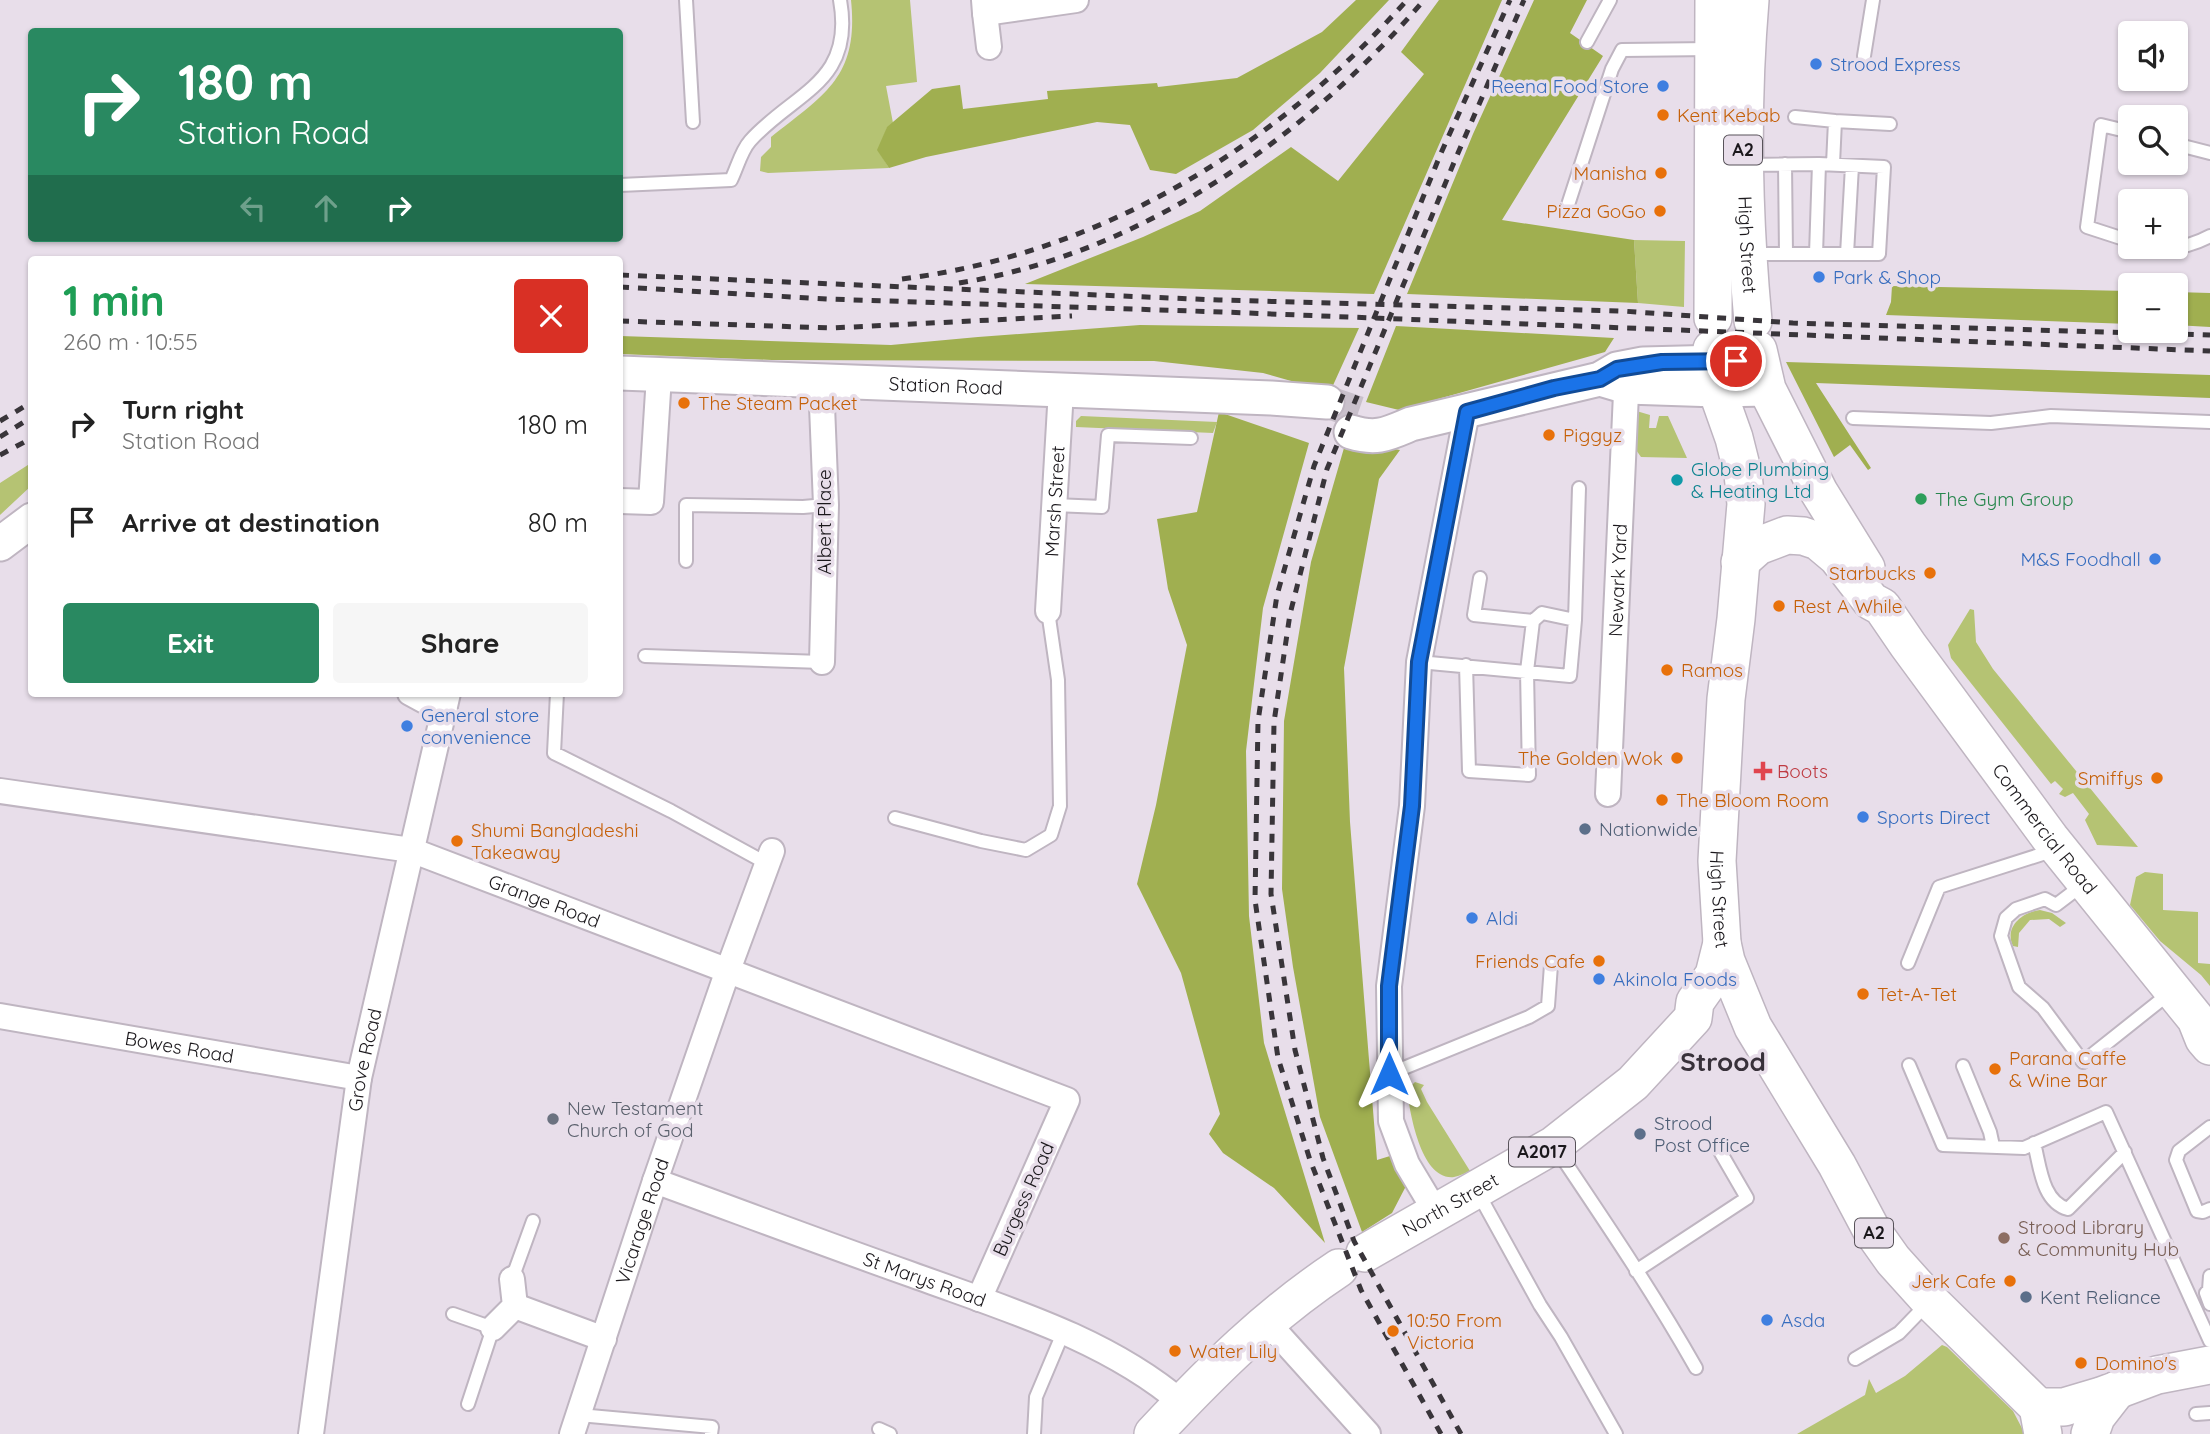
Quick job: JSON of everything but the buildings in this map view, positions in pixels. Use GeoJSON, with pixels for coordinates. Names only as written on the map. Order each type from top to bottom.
{"type":"FeatureCollection","features":[{"type":"Feature","properties":{"kind":"main road","name":"High Street"},"geometry":{"type":"LineString","coordinates":[[1714,0],[1714,355],[1744,474],[1746,504],[1726,699],[1717,861],[1722,943],[1732,979],[1753,1027],[1837,1165],[1871,1229],[1893,1260],[2040,1420]]}},
{"type":"Feature","properties":{"kind":"main road","name":"High Street"},"geometry":{"type":"LineString","coordinates":[[1750,0],[1743,165],[1748,254],[1759,355]]}},
{"type":"Feature","properties":{"kind":"main road","name":"Station Road"},"geometry":{"type":"LineString","coordinates":[[623,373],[1271,398],[1339,418],[1367,437],[1384,436],[1411,424],[1554,388],[1618,378],[1714,355],[1759,355]]}},
{"type":"Feature","properties":{"kind":"main road","name":"Commercial Road"},"geometry":{"type":"LineString","coordinates":[[1759,355],[1819,492],[1882,595],[1882,607]]}},
{"type":"Feature","properties":{"kind":"main road"},"geometry":{"type":"LineString","coordinates":[[0,544],[28,523]]}},
{"type":"Feature","properties":{"kind":"main road","name":"Commercial Road"},"geometry":{"type":"LineString","coordinates":[[1740,562],[1758,546],[1778,537],[1793,535],[1818,541],[1832,552],[1871,601],[1882,607],[2058,849],[2205,1031]]}},
{"type":"Feature","properties":{"kind":"main road","name":"North Street"},"geometry":{"type":"LineString","coordinates":[[1153,1434],[1266,1321],[1301,1294],[1352,1261],[1554,1145],[1633,1083],[1693,1018],[1695,1002],[1714,975],[1722,943]]}},
{"type":"Feature","properties":{"kind":"main road"},"geometry":{"type":"LineString","coordinates":[[1693,1018],[1710,1021],[1733,1020],[1753,1027]]}},
{"type":"Feature","properties":{"kind":"main road","name":"A2"},"geometry":{"type":"LineString","coordinates":[[2040,1420],[2064,1407],[2157,1375],[2210,1365]]}},
{"type":"Feature","properties":{"kind":"main road"},"geometry":{"type":"LineString","coordinates":[[2090,1434],[2096,1417],[2117,1390]]}},
{"type":"Feature","properties":{"kind":"street"},"geometry":{"type":"LineString","coordinates":[[990,49],[984,6],[1076,0]]}},
{"type":"Feature","properties":{"kind":"street"},"geometry":{"type":"LineString","coordinates":[[623,501],[652,502],[659,376]]}},
{"type":"Feature","properties":{"kind":"street","name":"Newark Yard"},"geometry":{"type":"LineString","coordinates":[[1608,794],[1618,378]]}},
{"type":"Feature","properties":{"kind":"street","name":"Albert Place"},"geometry":{"type":"LineString","coordinates":[[821,381],[826,505],[822,662]]}},
{"type":"Feature","properties":{"kind":"street","name":"Marsh Street"},"geometry":{"type":"LineString","coordinates":[[1048,611],[1061,390]]}},
{"type":"Feature","properties":{"kind":"street"},"geometry":{"type":"LineString","coordinates":[[1437,1214],[1407,1164],[1391,1121],[1389,986],[1412,806],[1419,662],[1467,412]]}},
{"type":"Feature","properties":{"kind":"street"},"geometry":{"type":"LineString","coordinates":[[426,697],[447,702]]}},
{"type":"Feature","properties":{"kind":"street","name":"Grove Road"},"geometry":{"type":"LineString","coordinates":[[311,1434],[359,1077],[447,702]]}},
{"type":"Feature","properties":{"kind":"street","name":"Grange Road"},"geometry":{"type":"LineString","coordinates":[[0,791],[411,850],[1067,1100]]}},
{"type":"Feature","properties":{"kind":"street","name":"Vicarage Road"},"geometry":{"type":"LineString","coordinates":[[576,1424],[655,1181],[770,857]]}},
{"type":"Feature","properties":{"kind":"street","name":"Bowes Road"},"geometry":{"type":"LineString","coordinates":[[0,1016],[359,1077]]}},
{"type":"Feature","properties":{"kind":"street","name":"Burgess Road"},"geometry":{"type":"LineString","coordinates":[[979,1299],[1067,1100]]}},
{"type":"Feature","properties":{"kind":"street","name":"St Marys Road"},"geometry":{"type":"LineString","coordinates":[[655,1181],[979,1299],[1063,1333],[1136,1369],[1182,1403]]}},
{"type":"Feature","properties":{"kind":"street"},"geometry":{"type":"LineString","coordinates":[[512,1279],[515,1306]]}},
{"type":"Feature","properties":{"kind":"street"},"geometry":{"type":"LineString","coordinates":[[515,1306],[604,1339]]}},
{"type":"Feature","properties":{"kind":"street"},"geometry":{"type":"LineString","coordinates":[[493,1328],[515,1306]]}},
{"type":"Feature","properties":{"kind":"street"},"geometry":{"type":"LineString","coordinates":[[1266,1321],[1368,1434]]}},
{"type":"Feature","properties":{"kind":"lane"},"geometry":{"type":"LineString","coordinates":[[686,0],[693,121]]}},
{"type":"Feature","properties":{"kind":"lane"},"geometry":{"type":"LineString","coordinates":[[623,185],[731,180],[750,142],[814,87],[831,66],[842,34],[840,0]]}},
{"type":"Feature","properties":{"kind":"lane"},"geometry":{"type":"LineString","coordinates":[[1587,42],[1611,0]]}},
{"type":"Feature","properties":{"kind":"lane"},"geometry":{"type":"LineString","coordinates":[[1864,56],[1873,0]]}},
{"type":"Feature","properties":{"kind":"lane"},"geometry":{"type":"LineString","coordinates":[[1567,208],[1612,67],[1622,50],[1712,49]]}},
{"type":"Feature","properties":{"kind":"lane"},"geometry":{"type":"LineString","coordinates":[[1795,117],[1890,124]]}},
{"type":"Feature","properties":{"kind":"lane"},"geometry":{"type":"LineString","coordinates":[[1833,164],[1835,121]]}},
{"type":"Feature","properties":{"kind":"lane"},"geometry":{"type":"LineString","coordinates":[[2118,129],[2101,125],[2087,227],[2118,237]]}},
{"type":"Feature","properties":{"kind":"lane"},"geometry":{"type":"LineString","coordinates":[[2188,147],[2210,153]]}},
{"type":"Feature","properties":{"kind":"lane"},"geometry":{"type":"LineString","coordinates":[[1785,163],[1786,254]]}},
{"type":"Feature","properties":{"kind":"lane"},"geometry":{"type":"LineString","coordinates":[[1743,165],[1819,163],[1884,167],[1879,254],[1748,254]]}},
{"type":"Feature","properties":{"kind":"lane"},"geometry":{"type":"LineString","coordinates":[[1816,254],[1819,163]]}},
{"type":"Feature","properties":{"kind":"lane"},"geometry":{"type":"LineString","coordinates":[[1847,254],[1852,166]]}},
{"type":"Feature","properties":{"kind":"lane"},"geometry":{"type":"LineString","coordinates":[[2188,244],[2210,236]]}},
{"type":"Feature","properties":{"kind":"lane"},"geometry":{"type":"LineString","coordinates":[[1853,418],[1991,422],[2051,416],[2210,422]]}},
{"type":"Feature","properties":{"kind":"lane"},"geometry":{"type":"LineString","coordinates":[[1054,505],[1102,507],[1108,435],[1191,438]]}},
{"type":"Feature","properties":{"kind":"lane"},"geometry":{"type":"LineString","coordinates":[[1419,662],[1570,676],[1575,620],[1579,488]]}},
{"type":"Feature","properties":{"kind":"lane"},"geometry":{"type":"LineString","coordinates":[[686,561],[686,505],[826,505]]}},
{"type":"Feature","properties":{"kind":"lane"},"geometry":{"type":"LineString","coordinates":[[1480,578],[1474,615],[1533,621]]}},
{"type":"Feature","properties":{"kind":"lane"},"geometry":{"type":"LineString","coordinates":[[894,818],[1026,850],[1051,835],[1060,806],[1058,680],[1048,611]]}},
{"type":"Feature","properties":{"kind":"lane"},"geometry":{"type":"LineString","coordinates":[[1466,665],[1469,771],[1529,775],[1527,671],[1533,621],[1542,613],[1575,620]]}},
{"type":"Feature","properties":{"kind":"lane"},"geometry":{"type":"LineString","coordinates":[[645,656],[822,662]]}},
{"type":"Feature","properties":{"kind":"lane"},"geometry":{"type":"LineString","coordinates":[[557,697],[554,753],[770,857]]}},
{"type":"Feature","properties":{"kind":"lane"},"geometry":{"type":"LineString","coordinates":[[1908,963],[1939,887],[2058,849]]}},
{"type":"Feature","properties":{"kind":"lane"},"geometry":{"type":"LineString","coordinates":[[2085,883],[2056,905],[2042,900],[2016,909],[2006,918],[2001,936],[2018,987],[2043,1008],[2083,1062],[2172,991]]}},
{"type":"Feature","properties":{"kind":"lane"},"geometry":{"type":"LineString","coordinates":[[1389,1074],[1530,1017],[1548,1006],[1551,965]]}},
{"type":"Feature","properties":{"kind":"lane"},"geometry":{"type":"LineString","coordinates":[[1909,1065],[1943,1145],[2024,1148],[2106,1112],[2210,1341]]}},
{"type":"Feature","properties":{"kind":"lane"},"geometry":{"type":"LineString","coordinates":[[1963,1066],[1990,1132],[1993,1146]]}},
{"type":"Feature","properties":{"kind":"lane"},"geometry":{"type":"LineString","coordinates":[[2210,1127],[2180,1150],[2176,1158],[2197,1211],[2210,1209]]}},
{"type":"Feature","properties":{"kind":"lane"},"geometry":{"type":"LineString","coordinates":[[2034,1143],[2048,1194],[2059,1207],[2068,1209],[2125,1152]]}},
{"type":"Feature","properties":{"kind":"lane"},"geometry":{"type":"LineString","coordinates":[[1554,1145],[1653,1300],[1668,1318],[1696,1368]]}},
{"type":"Feature","properties":{"kind":"lane"},"geometry":{"type":"LineString","coordinates":[[1636,1271],[1747,1198],[1718,1148]]}},
{"type":"Feature","properties":{"kind":"lane"},"geometry":{"type":"LineString","coordinates":[[1477,1190],[1540,1305],[1561,1336],[1616,1434]]}},
{"type":"Feature","properties":{"kind":"lane"},"geometry":{"type":"LineString","coordinates":[[512,1279],[533,1221]]}},
{"type":"Feature","properties":{"kind":"lane"},"geometry":{"type":"LineString","coordinates":[[2210,1276],[2209,1290],[2206,1293],[2210,1304]]}},
{"type":"Feature","properties":{"kind":"lane"},"geometry":{"type":"LineString","coordinates":[[1855,1359],[1899,1333],[1930,1301]]}},
{"type":"Feature","properties":{"kind":"lane"},"geometry":{"type":"LineString","coordinates":[[453,1314],[493,1328],[468,1404]]}},
{"type":"Feature","properties":{"kind":"lane"},"geometry":{"type":"LineString","coordinates":[[1034,1434],[1035,1398],[1063,1333]]}},
{"type":"Feature","properties":{"kind":"lane"},"geometry":{"type":"LineString","coordinates":[[2196,1414],[2210,1413]]}},
{"type":"Feature","properties":{"kind":"lane"},"geometry":{"type":"LineString","coordinates":[[576,1424],[712,1427],[711,1434]]}},
{"type":"Feature","properties":{"kind":"green space"},"geometry":{"type":"Polygon","coordinates":[[[851,0],[910,0],[917,82],[886,86],[893,123],[887,128],[878,150],[889,168],[768,173],[760,171],[761,157],[771,147],[771,137],[822,95],[843,66],[852,26],[851,0]]]}},
{"type":"Feature","properties":{"kind":"green space"},"geometry":{"type":"Polygon","coordinates":[[[1356,0],[1389,0],[1320,73],[1253,130],[1176,174],[1150,170],[1130,125],[1097,122],[926,157],[889,168],[877,150],[887,127],[932,89],[960,85],[963,109],[1048,99],[1047,91],[1157,83],[1158,87],[1237,78],[1322,32],[1356,0]]]}},
{"type":"Feature","properties":{"kind":"green space"},"geometry":{"type":"Polygon","coordinates":[[[1439,0],[1502,0],[1374,294],[1025,284],[1200,211],[1291,147],[1338,181],[1424,74],[1401,52],[1439,0]]]}},
{"type":"Feature","properties":{"kind":"green space"},"geometry":{"type":"Polygon","coordinates":[[[1534,0],[1587,0],[1570,33],[1603,56],[1502,220],[1634,240],[1638,303],[1407,294],[1473,134],[1534,0]]]}},
{"type":"Feature","properties":{"kind":"green space"},"geometry":{"type":"Polygon","coordinates":[[[1634,240],[1685,241],[1684,307],[1638,303],[1634,240]]]}},
{"type":"Feature","properties":{"kind":"green space"},"geometry":{"type":"Polygon","coordinates":[[[1892,286],[2118,291],[2118,324],[1886,315],[1891,302],[1892,286]]]}},
{"type":"Feature","properties":{"kind":"green space"},"geometry":{"type":"Polygon","coordinates":[[[2188,292],[2210,293],[2210,327],[2188,326],[2188,292]]]}},
{"type":"Feature","properties":{"kind":"green space"},"geometry":{"type":"Polygon","coordinates":[[[1140,325],[1359,328],[1330,392],[1263,373],[1154,361],[772,360],[623,354],[623,336],[891,345],[1140,325]]]}},
{"type":"Feature","properties":{"kind":"green space"},"geometry":{"type":"Polygon","coordinates":[[[1396,326],[1614,338],[1605,352],[1399,410],[1366,402],[1396,326]]]}},
{"type":"Feature","properties":{"kind":"green space"},"geometry":{"type":"Polygon","coordinates":[[[1786,362],[2210,375],[2210,398],[1816,383],[1871,468],[1868,470],[1850,445],[1834,457],[1786,362]]]}},
{"type":"Feature","properties":{"kind":"green space"},"geometry":{"type":"Polygon","coordinates":[[[1633,410],[1650,415],[1649,428],[1656,428],[1659,416],[1668,416],[1687,458],[1641,457],[1629,440],[1633,410]]]}},
{"type":"Feature","properties":{"kind":"green space"},"geometry":{"type":"Polygon","coordinates":[[[1219,412],[1309,443],[1263,608],[1246,751],[1249,916],[1264,1043],[1325,1243],[1274,1188],[1223,1153],[1209,1134],[1220,1114],[1181,973],[1137,884],[1156,805],[1187,645],[1168,589],[1157,519],[1197,512],[1219,412]]]}},
{"type":"Feature","properties":{"kind":"green space"},"geometry":{"type":"Polygon","coordinates":[[[1081,416],[1217,422],[1213,433],[1076,427],[1076,421],[1081,416]]]}},
{"type":"Feature","properties":{"kind":"green space"},"geometry":{"type":"Polygon","coordinates":[[[1346,441],[1400,450],[1379,479],[1344,668],[1350,822],[1377,1160],[1390,1156],[1406,1186],[1392,1213],[1362,1232],[1320,1117],[1282,889],[1284,721],[1311,562],[1346,441]]]}},
{"type":"Feature","properties":{"kind":"green space"},"geometry":{"type":"Polygon","coordinates":[[[28,465],[28,489],[0,515],[0,483],[28,465]]]}},
{"type":"Feature","properties":{"kind":"green space"},"geometry":{"type":"Polygon","coordinates":[[[1970,609],[1974,610],[1976,642],[1993,669],[2138,847],[2097,845],[2085,820],[2089,814],[2073,793],[2065,797],[2059,794],[2063,789],[2055,781],[2051,784],[1951,658],[1948,645],[1970,609]]]}},
{"type":"Feature","properties":{"kind":"green space"},"geometry":{"type":"Polygon","coordinates":[[[2145,872],[2163,874],[2163,910],[2198,912],[2198,963],[2210,964],[2210,986],[2201,975],[2160,941],[2130,905],[2136,877],[2145,872]]]}},
{"type":"Feature","properties":{"kind":"green space"},"geometry":{"type":"Polygon","coordinates":[[[2033,911],[2052,913],[2066,923],[2060,927],[2049,919],[2030,920],[2019,933],[2018,947],[2013,946],[2011,933],[2016,922],[2033,911]]]}},
{"type":"Feature","properties":{"kind":"green space"},"geometry":{"type":"Polygon","coordinates":[[[1415,1082],[1424,1085],[1421,1089],[1427,1102],[1470,1171],[1454,1177],[1443,1175],[1433,1168],[1425,1157],[1414,1129],[1407,1090],[1415,1082]]]}},
{"type":"Feature","properties":{"kind":"green space"},"geometry":{"type":"Polygon","coordinates":[[[1942,1345],[2013,1411],[2025,1434],[1797,1434],[1865,1395],[1869,1379],[1876,1393],[1905,1376],[1942,1345]]]}},
{"type":"Feature","properties":{"kind":"tunnel"},"geometry":{"type":"LineString","coordinates":[[1327,402],[1359,413]]}},
{"type":"Feature","properties":{"kind":"railway"},"geometry":{"type":"LineString","coordinates":[[902,279],[975,266],[1046,246],[1114,218],[1180,185],[1242,146],[1301,102],[1356,53],[1407,0]]}},
{"type":"Feature","properties":{"kind":"railway"},"geometry":{"type":"LineString","coordinates":[[959,283],[1026,268],[1092,246],[1155,217],[1216,182],[1273,142],[1328,98],[1378,50],[1424,0]]}},
{"type":"Feature","properties":{"kind":"railway"},"geometry":{"type":"LineString","coordinates":[[1441,1434],[1361,1290],[1310,1160],[1278,1058],[1255,900],[1258,721],[1277,595],[1314,466],[1441,153],[1510,0]]}},
{"type":"Feature","properties":{"kind":"railway"},"geometry":{"type":"LineString","coordinates":[[1461,1434],[1354,1241],[1323,1158],[1295,1050],[1271,894],[1274,722],[1290,614],[1327,469],[1524,0]]}},
{"type":"Feature","properties":{"kind":"railway"},"geometry":{"type":"LineString","coordinates":[[623,275],[1219,300],[1622,311],[1793,323],[2210,335]]}},
{"type":"Feature","properties":{"kind":"railway"},"geometry":{"type":"LineString","coordinates":[[623,287],[827,299],[2210,351]]}},
{"type":"Feature","properties":{"kind":"railway"},"geometry":{"type":"LineString","coordinates":[[623,321],[832,328],[1072,316]]}},
{"type":"Feature","properties":{"kind":"railway"},"geometry":{"type":"LineString","coordinates":[[0,421],[28,404]]}},
{"type":"Feature","properties":{"kind":"railway"},"geometry":{"type":"LineString","coordinates":[[0,437],[28,420]]}},
{"type":"Feature","properties":{"kind":"railway"},"geometry":{"type":"LineString","coordinates":[[0,455],[28,440]]}},
{"type":"Feature","properties":{"kind":"place","name":"Strood Express"},"geometry":{"type":"Point","coordinates":[1816,64]}},
{"type":"Feature","properties":{"kind":"place","name":"Reena Food Store"},"geometry":{"type":"Point","coordinates":[1663,86]}},
{"type":"Feature","properties":{"kind":"place","name":"Kent Kebab"},"geometry":{"type":"Point","coordinates":[1663,115]}},
{"type":"Feature","properties":{"kind":"place","name":"Manisha"},"geometry":{"type":"Point","coordinates":[1661,173]}},
{"type":"Feature","properties":{"kind":"place","name":"Pizza GoGo"},"geometry":{"type":"Point","coordinates":[1660,211]}},
{"type":"Feature","properties":{"kind":"place","name":"Park & Shop"},"geometry":{"type":"Point","coordinates":[1819,277]}},
{"type":"Feature","properties":{"kind":"place","name":"The Steam Packet"},"geometry":{"type":"Point","coordinates":[684,403]}},
{"type":"Feature","properties":{"kind":"place","name":"Piggyz"},"geometry":{"type":"Point","coordinates":[1549,435]}},
{"type":"Feature","properties":{"kind":"place","name":"Globe Plumbing & Heating Ltd"},"geometry":{"type":"Point","coordinates":[1677,480]}},
{"type":"Feature","properties":{"kind":"place","name":"The Gym Group"},"geometry":{"type":"Point","coordinates":[1921,499]}},
{"type":"Feature","properties":{"kind":"place","name":"M&S Foodhall"},"geometry":{"type":"Point","coordinates":[2155,559]}},
{"type":"Feature","properties":{"kind":"place","name":"Starbucks"},"geometry":{"type":"Point","coordinates":[1930,573]}},
{"type":"Feature","properties":{"kind":"place","name":"Rest A While"},"geometry":{"type":"Point","coordinates":[1779,606]}},
{"type":"Feature","properties":{"kind":"place","name":"Ramos"},"geometry":{"type":"Point","coordinates":[1667,670]}},
{"type":"Feature","properties":{"kind":"place","name":"General store convenience"},"geometry":{"type":"Point","coordinates":[407,726]}},
{"type":"Feature","properties":{"kind":"place","name":"The Golden Wok"},"geometry":{"type":"Point","coordinates":[1677,758]}},
{"type":"Feature","properties":{"kind":"place","name":"Boots"},"geometry":{"type":"Point","coordinates":[1763,771]}},
{"type":"Feature","properties":{"kind":"place","name":"Smiffys"},"geometry":{"type":"Point","coordinates":[2157,778]}},
{"type":"Feature","properties":{"kind":"place","name":"The Bloom Room"},"geometry":{"type":"Point","coordinates":[1662,800]}},
{"type":"Feature","properties":{"kind":"place","name":"Sports Direct"},"geometry":{"type":"Point","coordinates":[1863,817]}},
{"type":"Feature","properties":{"kind":"place","name":"Nationwide"},"geometry":{"type":"Point","coordinates":[1585,829]}},
{"type":"Feature","properties":{"kind":"place","name":"Shumi Bangladeshi Takeaway"},"geometry":{"type":"Point","coordinates":[457,841]}},
{"type":"Feature","properties":{"kind":"place","name":"Aldi"},"geometry":{"type":"Point","coordinates":[1472,918]}},
{"type":"Feature","properties":{"kind":"place","name":"Friends Cafe"},"geometry":{"type":"Point","coordinates":[1599,961]}},
{"type":"Feature","properties":{"kind":"place","name":"Akinola Foods"},"geometry":{"type":"Point","coordinates":[1599,979]}},
{"type":"Feature","properties":{"kind":"place","name":"Tet-A-Tet"},"geometry":{"type":"Point","coordinates":[1863,994]}},
{"type":"Feature","properties":{"kind":"place","name":"Parana Caffe & Wine Bar"},"geometry":{"type":"Point","coordinates":[1995,1069]}},
{"type":"Feature","properties":{"kind":"place","name":"New Testament Church of God"},"geometry":{"type":"Point","coordinates":[553,1119]}},
{"type":"Feature","properties":{"kind":"place","name":"Strood Post Office"},"geometry":{"type":"Point","coordinates":[1640,1134]}},
{"type":"Feature","properties":{"kind":"place","name":"Strood Library & Community Hub"},"geometry":{"type":"Point","coordinates":[2004,1238]}},
{"type":"Feature","properties":{"kind":"place","name":"Jerk Cafe"},"geometry":{"type":"Point","coordinates":[2010,1281]}},
{"type":"Feature","properties":{"kind":"place","name":"Kent Reliance"},"geometry":{"type":"Point","coordinates":[2026,1297]}},
{"type":"Feature","properties":{"kind":"place","name":"Asda"},"geometry":{"type":"Point","coordinates":[1767,1320]}},
{"type":"Feature","properties":{"kind":"place","name":"10:50 From Victoria"},"geometry":{"type":"Point","coordinates":[1393,1331]}},
{"type":"Feature","properties":{"kind":"place","name":"Water Lily"},"geometry":{"type":"Point","coordinates":[1175,1351]}},
{"type":"Feature","properties":{"kind":"place","name":"Domino's"},"geometry":{"type":"Point","coordinates":[2081,1363]}},
{"type":"Feature","properties":{"kind":"district","name":"Strood"},"geometry":{"type":"Point","coordinates":[1723,1062]}},
{"type":"Feature","properties":{"kind":"route"},"geometry":{"type":"LineString","coordinates":[[1389,1074],[1389,986],[1412,806],[1419,662],[1467,412],[1554,388],[1600,379],[1617,369],[1662,362],[1736,361]]}}]}
